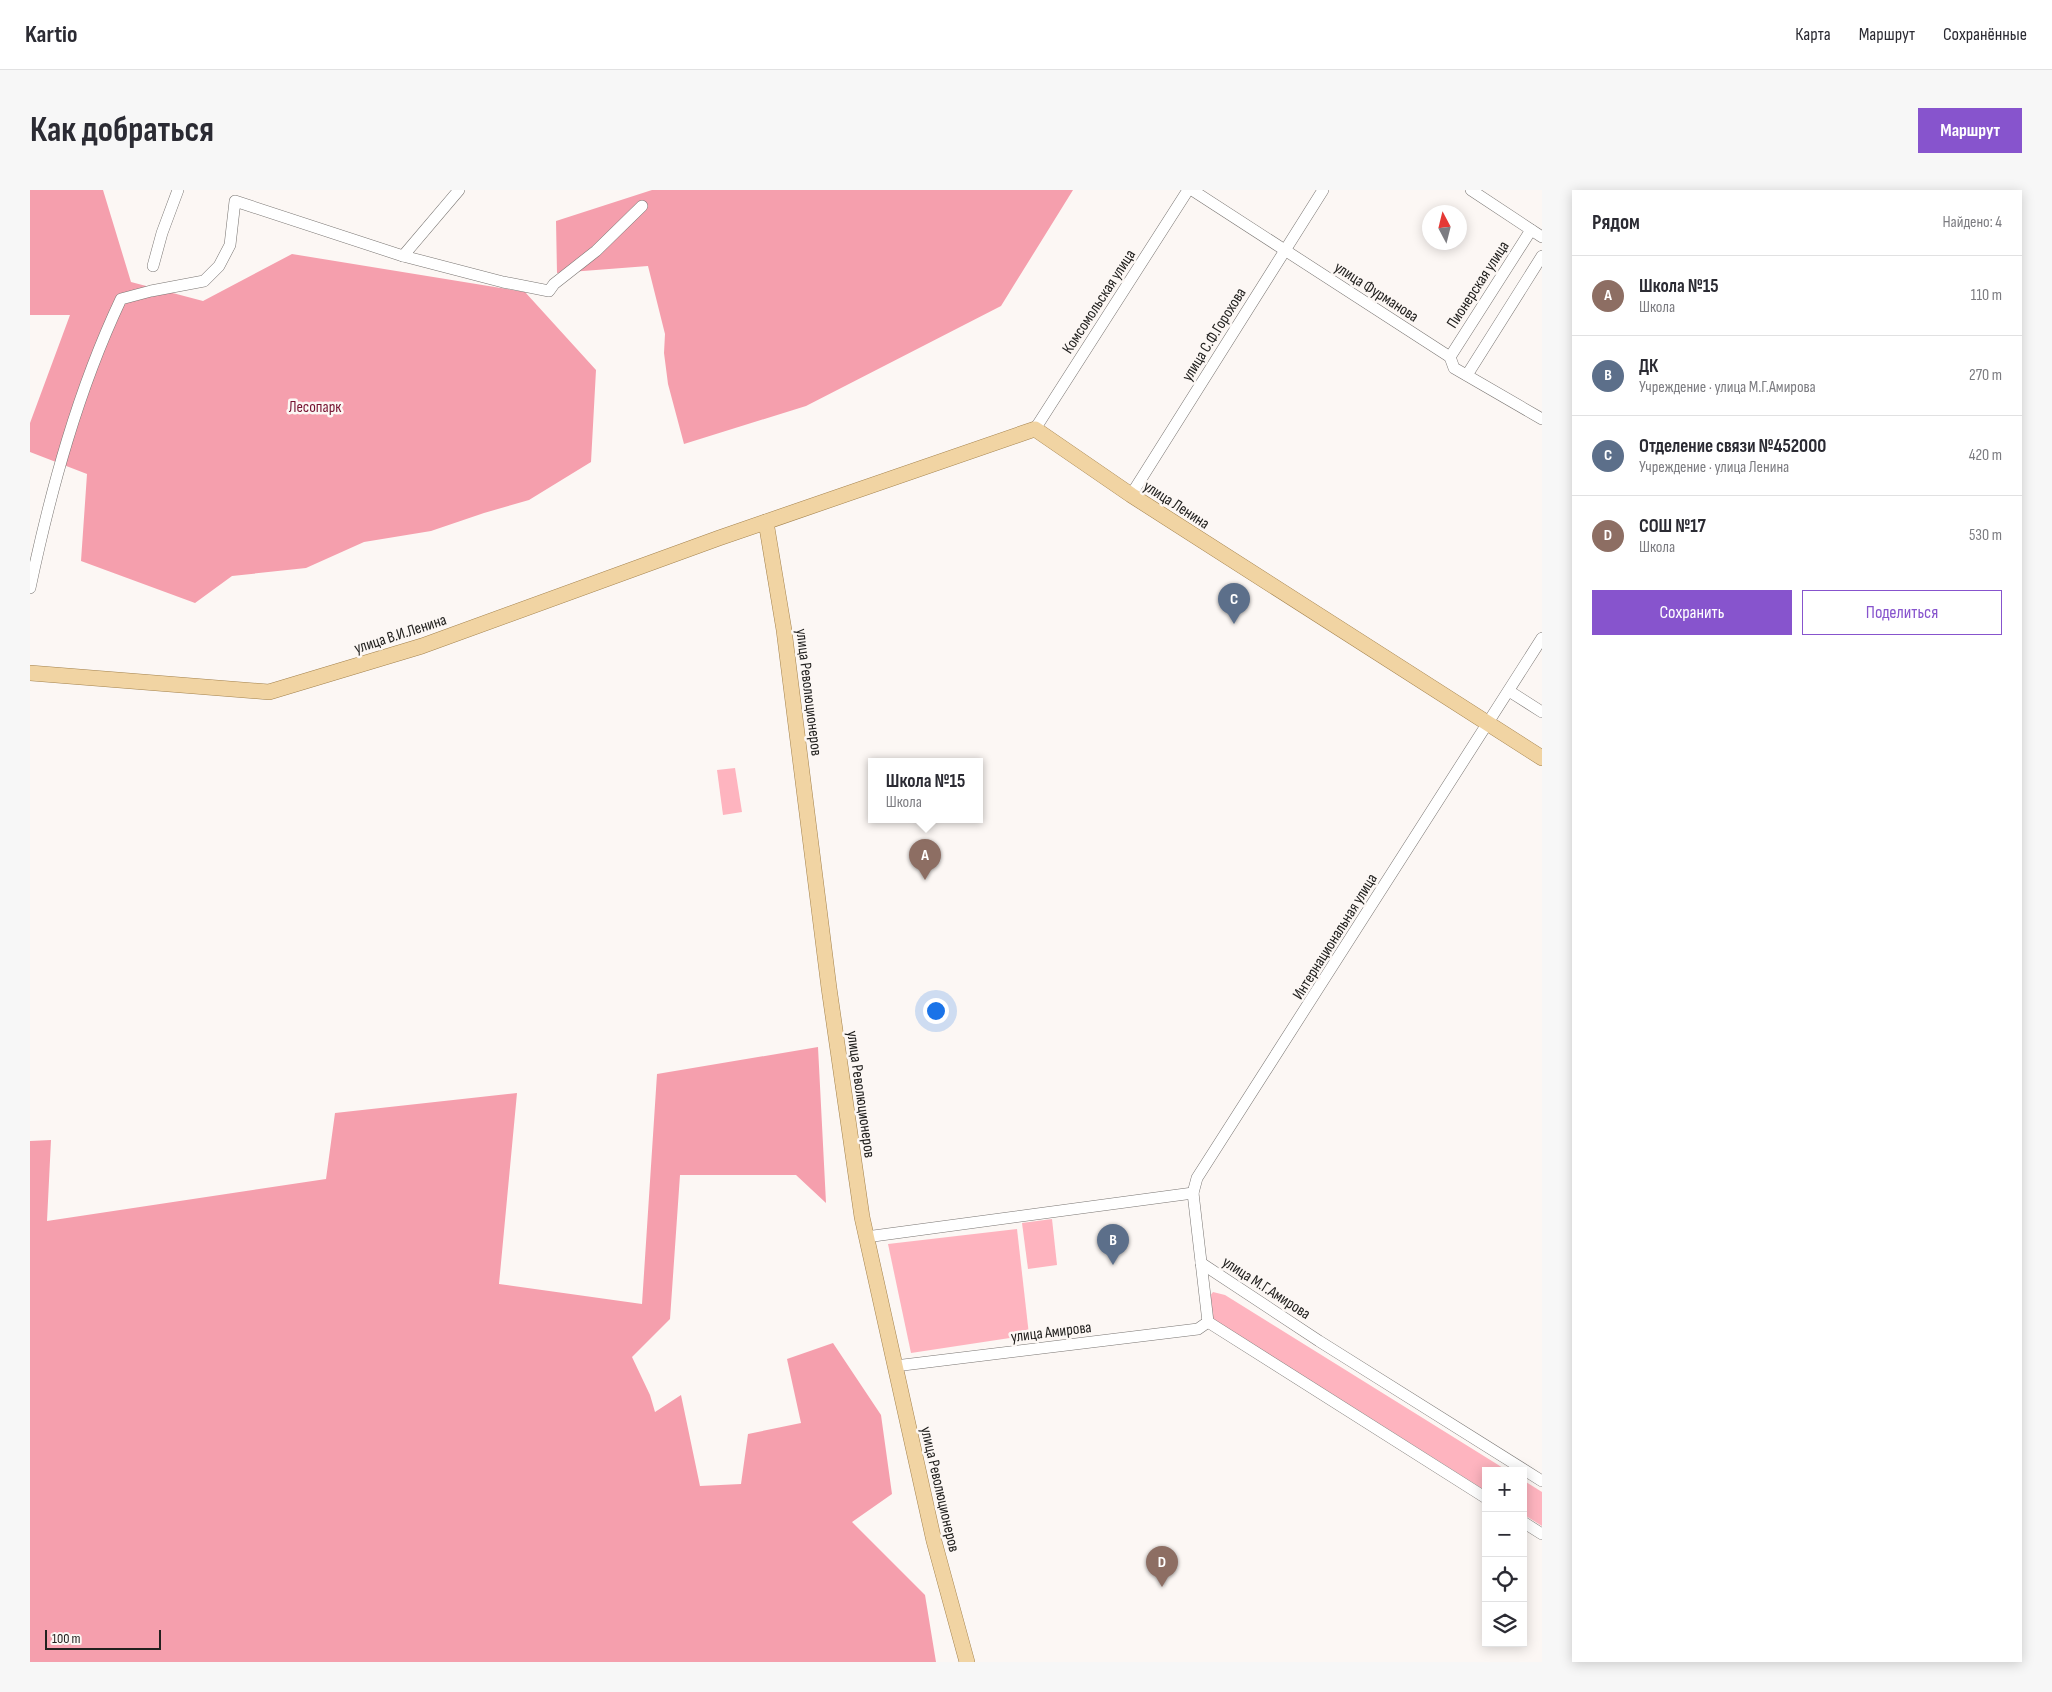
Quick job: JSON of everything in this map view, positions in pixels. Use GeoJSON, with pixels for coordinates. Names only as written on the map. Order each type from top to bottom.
{"type":"FeatureCollection","features":[{"type":"Feature","properties":{"kind":"main road","name":"улица Ленина"},"geometry":{"type":"LineString","coordinates":[[1035,429],[1130,496],[1542,758]]}},
{"type":"Feature","properties":{"kind":"main road"},"geometry":{"type":"LineString","coordinates":[[766,522],[1035,429]]}},
{"type":"Feature","properties":{"kind":"main road","name":"улица В.И.Ленина"},"geometry":{"type":"LineString","coordinates":[[30,673],[269,692],[422,646],[766,522]]}},
{"type":"Feature","properties":{"kind":"main road","name":"улица Революционеров"},"geometry":{"type":"LineString","coordinates":[[766,522],[784,630],[829,988],[866,1237],[934,1541],[967,1662]]}},
{"type":"Feature","properties":{"kind":"street"},"geometry":{"type":"LineString","coordinates":[[153,266],[162,233],[178,190]]}},
{"type":"Feature","properties":{"kind":"street"},"geometry":{"type":"LineString","coordinates":[[404,256],[459,190]]}},
{"type":"Feature","properties":{"kind":"street","name":"улица Фурманова"},"geometry":{"type":"LineString","coordinates":[[1190,190],[1450,357],[1454,368],[1542,419]]}},
{"type":"Feature","properties":{"kind":"street","name":"Комсомольская улица"},"geometry":{"type":"LineString","coordinates":[[1035,429],[1190,190]]}},
{"type":"Feature","properties":{"kind":"street","name":"улица С.Ф.Горохова"},"geometry":{"type":"LineString","coordinates":[[1130,496],[1323,190]]}},
{"type":"Feature","properties":{"kind":"street"},"geometry":{"type":"LineString","coordinates":[[1471,190],[1539,234]]}},
{"type":"Feature","properties":{"kind":"street"},"geometry":{"type":"LineString","coordinates":[[30,588],[44,524],[68,441],[102,341],[121,299],[204,281],[219,266],[230,245],[236,196],[404,256],[503,282],[549,291],[554,284],[596,251],[642,206]]}},
{"type":"Feature","properties":{"kind":"street","name":"Пионерская улица"},"geometry":{"type":"LineString","coordinates":[[1450,357],[1539,234]]}},
{"type":"Feature","properties":{"kind":"street"},"geometry":{"type":"LineString","coordinates":[[1467,375],[1542,256]]}},
{"type":"Feature","properties":{"kind":"street","name":"Интернациональная улица"},"geometry":{"type":"LineString","coordinates":[[1193,1193],[1198,1178],[1542,638]]}},
{"type":"Feature","properties":{"kind":"street"},"geometry":{"type":"LineString","coordinates":[[1509,691],[1542,712]]}},
{"type":"Feature","properties":{"kind":"street"},"geometry":{"type":"LineString","coordinates":[[866,1237],[1193,1193],[1201,1263]]}},
{"type":"Feature","properties":{"kind":"street","name":"улица М.Г.Амирова"},"geometry":{"type":"LineString","coordinates":[[1201,1263],[1208,1322]]}},
{"type":"Feature","properties":{"kind":"street","name":"улица М.Г.Амирова"},"geometry":{"type":"LineString","coordinates":[[1201,1263],[1298,1327],[1542,1481]]}},
{"type":"Feature","properties":{"kind":"street"},"geometry":{"type":"LineString","coordinates":[[1208,1322],[1482,1495]]}},
{"type":"Feature","properties":{"kind":"street","name":"улица Амирова"},"geometry":{"type":"LineString","coordinates":[[895,1366],[1198,1329],[1208,1322]]}},
{"type":"Feature","properties":{"kind":"street"},"geometry":{"type":"LineString","coordinates":[[1527,1525],[1542,1534]]}},
{"type":"Feature","properties":{"kind":"shaded area"},"geometry":{"type":"Polygon","coordinates":[[[735,768],[742,812],[723,815],[717,770],[735,768]]]}},
{"type":"Feature","properties":{"kind":"shaded area"},"geometry":{"type":"Polygon","coordinates":[[[1052,1219],[1057,1265],[1028,1269],[1022,1223],[1052,1219]]]}},
{"type":"Feature","properties":{"kind":"shaded area"},"geometry":{"type":"Polygon","coordinates":[[[1017,1229],[1029,1335],[911,1353],[888,1244],[1017,1229]]]}},
{"type":"Feature","properties":{"kind":"shaded area"},"geometry":{"type":"Polygon","coordinates":[[[1213,1292],[1225,1295],[1502,1467],[1482,1467],[1482,1488],[1210,1317],[1205,1302],[1213,1292]]]}},
{"type":"Feature","properties":{"kind":"shaded area"},"geometry":{"type":"Polygon","coordinates":[[[1527,1483],[1542,1492],[1542,1526],[1527,1517],[1527,1483]]]}},
{"type":"Feature","properties":{"kind":"green space","name":"Лесопарк"},"geometry":{"type":"Polygon","coordinates":[[[30,190],[103,190],[131,282],[203,301],[292,254],[525,292],[596,370],[591,462],[529,500],[431,531],[364,542],[306,568],[232,576],[195,603],[81,561],[87,474],[30,452],[30,423],[70,315],[30,315],[30,190]]]}},
{"type":"Feature","properties":{"kind":"green space"},"geometry":{"type":"Polygon","coordinates":[[[652,190],[1073,190],[1001,306],[806,406],[684,444],[668,384],[664,353],[665,334],[648,266],[557,273],[556,221],[652,190]]]}},
{"type":"Feature","properties":{"kind":"green space"},"geometry":{"type":"Polygon","coordinates":[[[818,1047],[826,1203],[796,1175],[680,1175],[670,1319],[632,1357],[650,1395],[655,1412],[681,1395],[700,1486],[741,1484],[748,1434],[801,1423],[787,1359],[833,1343],[881,1415],[892,1494],[852,1522],[925,1595],[936,1662],[30,1662],[30,1141],[51,1140],[47,1221],[326,1179],[335,1113],[517,1093],[499,1284],[642,1304],[657,1074],[818,1047]]]}},
{"type":"Feature","properties":{"kind":"place","name":"Отделение связи №452000"},"geometry":{"type":"Point","coordinates":[1234,624]}},
{"type":"Feature","properties":{"kind":"place","name":"Школа №15"},"geometry":{"type":"Point","coordinates":[925,880]}},
{"type":"Feature","properties":{"kind":"place","name":"ДК"},"geometry":{"type":"Point","coordinates":[1113,1265]}},
{"type":"Feature","properties":{"kind":"place","name":"СОШ №17"},"geometry":{"type":"Point","coordinates":[1162,1587]}}]}
